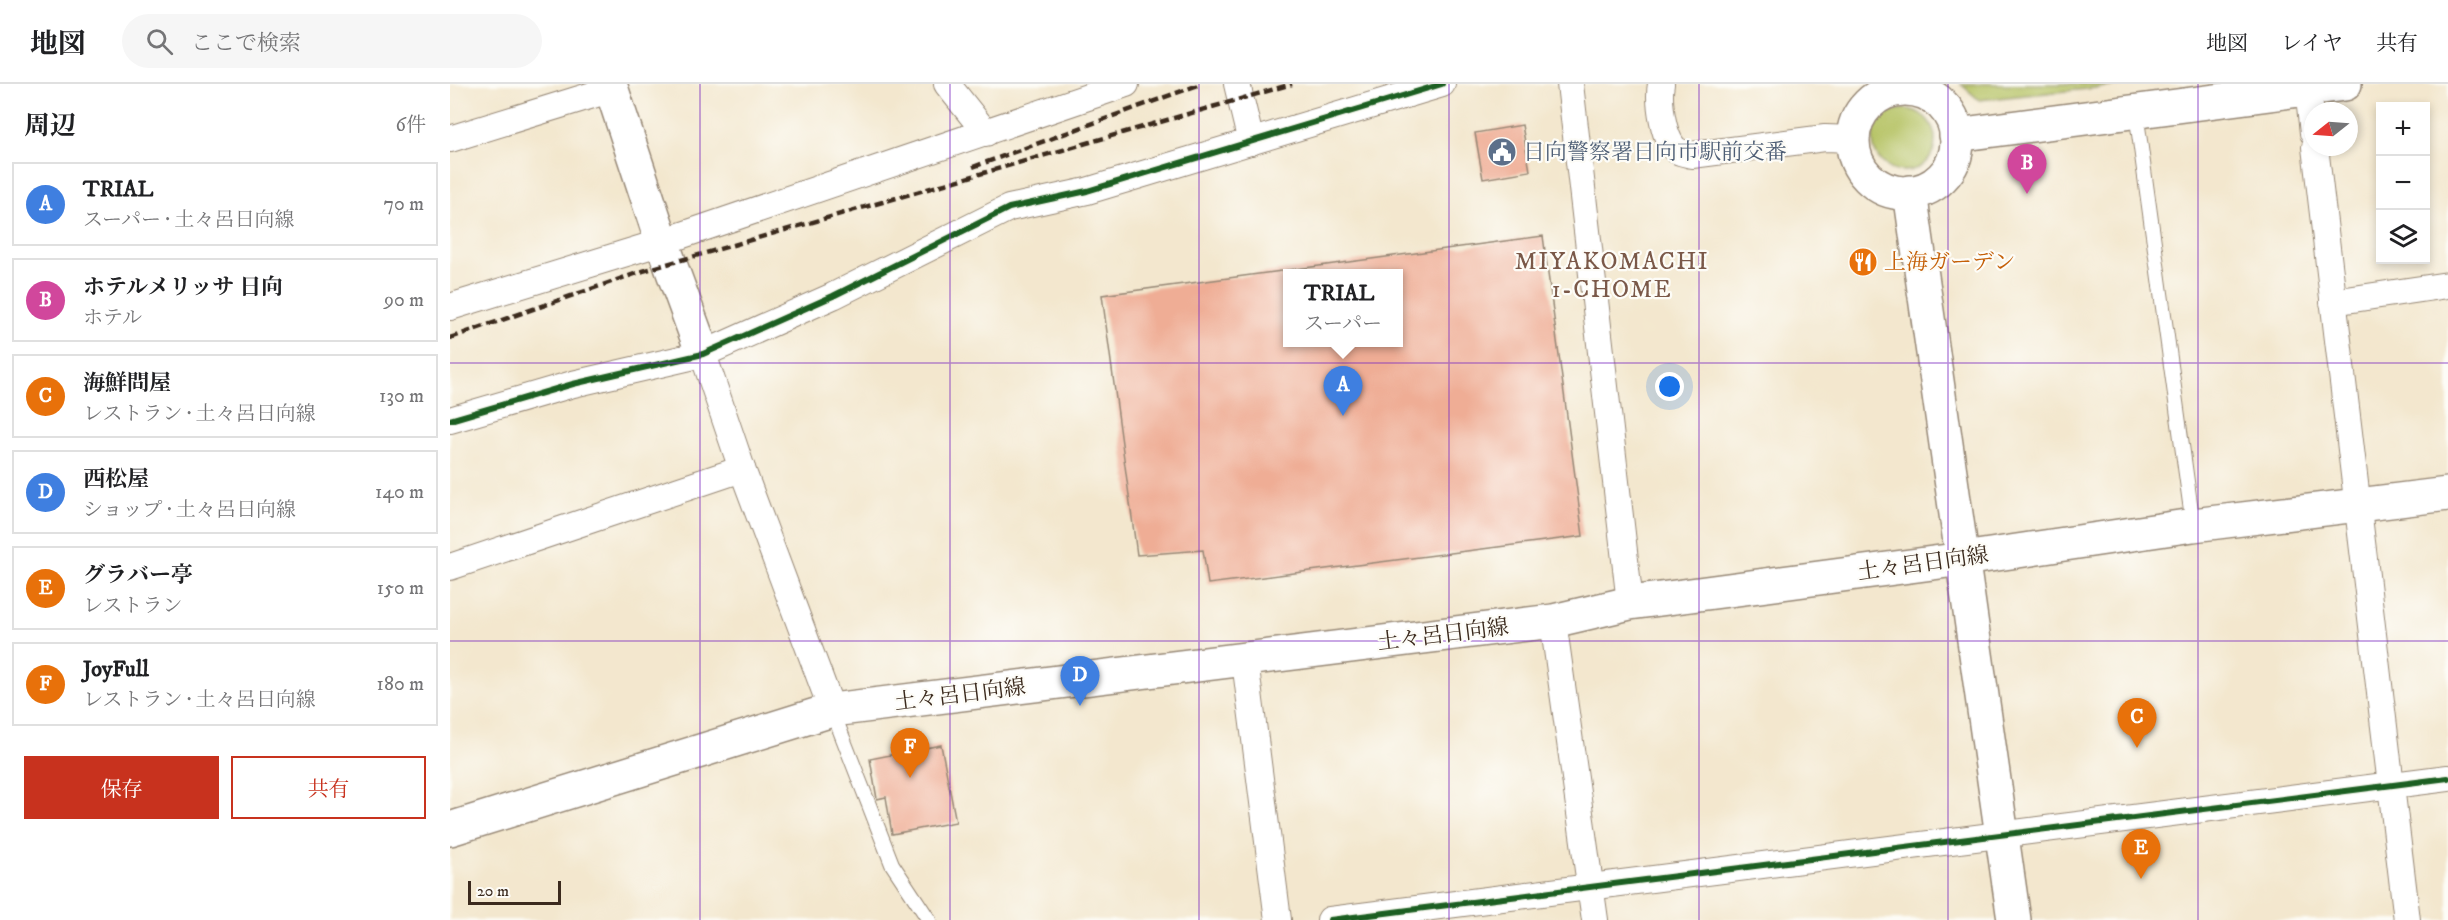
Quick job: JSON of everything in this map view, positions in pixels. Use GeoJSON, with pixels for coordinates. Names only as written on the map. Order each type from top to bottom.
{"type":"FeatureCollection","features":[{"type":"Feature","properties":{"kind":"main road"},"geometry":{"type":"LineString","coordinates":[[1956,135],[2345,84]]}},
{"type":"Feature","properties":{"kind":"main road"},"geometry":{"type":"LineString","coordinates":[[611,87],[662,242],[703,354]]}},
{"type":"Feature","properties":{"kind":"main road"},"geometry":{"type":"LineString","coordinates":[[1896,87],[1929,95],[1942,105],[1952,119],[1956,135],[1955,151],[1950,167],[1940,180],[1926,189],[1910,192],[1895,192],[1881,187],[1869,178],[1860,167],[1854,154],[1853,139],[1857,122],[1866,106],[1880,95],[1896,87]]}},
{"type":"Feature","properties":{"kind":"main road"},"geometry":{"type":"LineString","coordinates":[[1910,192],[2014,920]]}},
{"type":"Feature","properties":{"kind":"main road","name":"土々呂日向線"},"geometry":{"type":"LineString","coordinates":[[450,829],[832,710],[1245,661],[1554,621],[1630,603],[1963,559],[2193,525],[2448,494]]}},
{"type":"Feature","properties":{"kind":"street"},"geometry":{"type":"LineString","coordinates":[[947,84],[986,133]]}},
{"type":"Feature","properties":{"kind":"street"},"geometry":{"type":"LineString","coordinates":[[450,307],[662,242],[1126,84]]}},
{"type":"Feature","properties":{"kind":"street"},"geometry":{"type":"LineString","coordinates":[[1237,84],[1251,142]]}},
{"type":"Feature","properties":{"kind":"street"},"geometry":{"type":"LineString","coordinates":[[450,420],[573,384],[703,354],[833,296],[1009,208],[1087,191],[1442,84]]}},
{"type":"Feature","properties":{"kind":"street"},"geometry":{"type":"LineString","coordinates":[[1570,84],[1630,603]]}},
{"type":"Feature","properties":{"kind":"street"},"geometry":{"type":"LineString","coordinates":[[1660,84],[1662,117],[1668,140],[1678,151],[1692,155],[1825,138],[1853,139]]}},
{"type":"Feature","properties":{"kind":"street"},"geometry":{"type":"LineString","coordinates":[[450,139],[611,87]]}},
{"type":"Feature","properties":{"kind":"street"},"geometry":{"type":"LineString","coordinates":[[2308,89],[2309,102]]}},
{"type":"Feature","properties":{"kind":"street"},"geometry":{"type":"LineString","coordinates":[[2316,156],[2407,920]]}},
{"type":"Feature","properties":{"kind":"street"},"geometry":{"type":"LineString","coordinates":[[2334,302],[2448,285]]}},
{"type":"Feature","properties":{"kind":"street"},"geometry":{"type":"LineString","coordinates":[[703,354],[742,469],[832,710]]}},
{"type":"Feature","properties":{"kind":"street"},"geometry":{"type":"LineString","coordinates":[[450,567],[742,469]]}},
{"type":"Feature","properties":{"kind":"street"},"geometry":{"type":"LineString","coordinates":[[1554,621],[1595,920]]}},
{"type":"Feature","properties":{"kind":"street"},"geometry":{"type":"LineString","coordinates":[[1245,661],[1278,920]]}},
{"type":"Feature","properties":{"kind":"street"},"geometry":{"type":"LineString","coordinates":[[1330,920],[2448,778]]}},
{"type":"Feature","properties":{"kind":"lane"},"geometry":{"type":"LineString","coordinates":[[2136,112],[2193,525]]}},
{"type":"Feature","properties":{"kind":"lane"},"geometry":{"type":"LineString","coordinates":[[832,710],[892,864],[929,920]]}},
{"type":"Feature","properties":{"kind":"green space"},"geometry":{"type":"Polygon","coordinates":[[[1961,84],[2135,84],[1979,100],[1961,84]]]}},
{"type":"Feature","properties":{"kind":"green space"},"geometry":{"type":"Polygon","coordinates":[[[1904,109],[1926,118],[1935,140],[1926,162],[1904,171],[1882,162],[1873,140],[1882,118],[1904,109]]]}},
{"type":"Feature","properties":{"kind":"building","name":"日向警察署日向市駅前交番"},"geometry":{"type":"Polygon","coordinates":[[[1522,125],[1530,171],[1483,179],[1475,133],[1522,125]]]}},
{"type":"Feature","properties":{"kind":"building"},"geometry":{"type":"Polygon","coordinates":[[[1543,236],[1583,536],[1208,584],[1203,550],[1137,555],[1102,295],[1283,271],[1283,347],[1403,347],[1403,269],[1296,269],[1543,236]]]}},
{"type":"Feature","properties":{"kind":"building"},"geometry":{"type":"Polygon","coordinates":[[[941,745],[956,822],[892,834],[886,797],[877,799],[870,759],[941,745]]]}},
{"type":"Feature","properties":{"kind":"railway"},"geometry":{"type":"LineString","coordinates":[[973,167],[1201,84]]}},
{"type":"Feature","properties":{"kind":"railway"},"geometry":{"type":"LineString","coordinates":[[450,338],[643,271],[1292,84]]}},
{"type":"Feature","properties":{"kind":"cycle path"},"geometry":{"type":"LineString","coordinates":[[450,420],[573,384],[703,354],[833,296],[1009,208],[1087,191],[1442,84]]}},
{"type":"Feature","properties":{"kind":"cycle path"},"geometry":{"type":"LineString","coordinates":[[1330,920],[2448,778]]}},
{"type":"Feature","properties":{"kind":"place","name":"日向警察署日向市駅前交番"},"geometry":{"type":"Point","coordinates":[1502,152]}},
{"type":"Feature","properties":{"kind":"place","name":"ホテルメリッサ 日向"},"geometry":{"type":"Point","coordinates":[2027,194]}},
{"type":"Feature","properties":{"kind":"place","name":"上海ガーデン"},"geometry":{"type":"Point","coordinates":[1863,262]}},
{"type":"Feature","properties":{"kind":"place","name":"TRIAL"},"geometry":{"type":"Point","coordinates":[1343,416]}},
{"type":"Feature","properties":{"kind":"place","name":"西松屋"},"geometry":{"type":"Point","coordinates":[1080,706]}},
{"type":"Feature","properties":{"kind":"place","name":"海鮮問屋"},"geometry":{"type":"Point","coordinates":[2137,748]}},
{"type":"Feature","properties":{"kind":"place","name":"JoyFull"},"geometry":{"type":"Point","coordinates":[910,778]}},
{"type":"Feature","properties":{"kind":"place","name":"グラバー亭"},"geometry":{"type":"Point","coordinates":[2141,879]}},
{"type":"Feature","properties":{"kind":"district","name":"MIYAKOMACHI 1-CHOME"},"geometry":{"type":"Point","coordinates":[1612,276]}}]}
